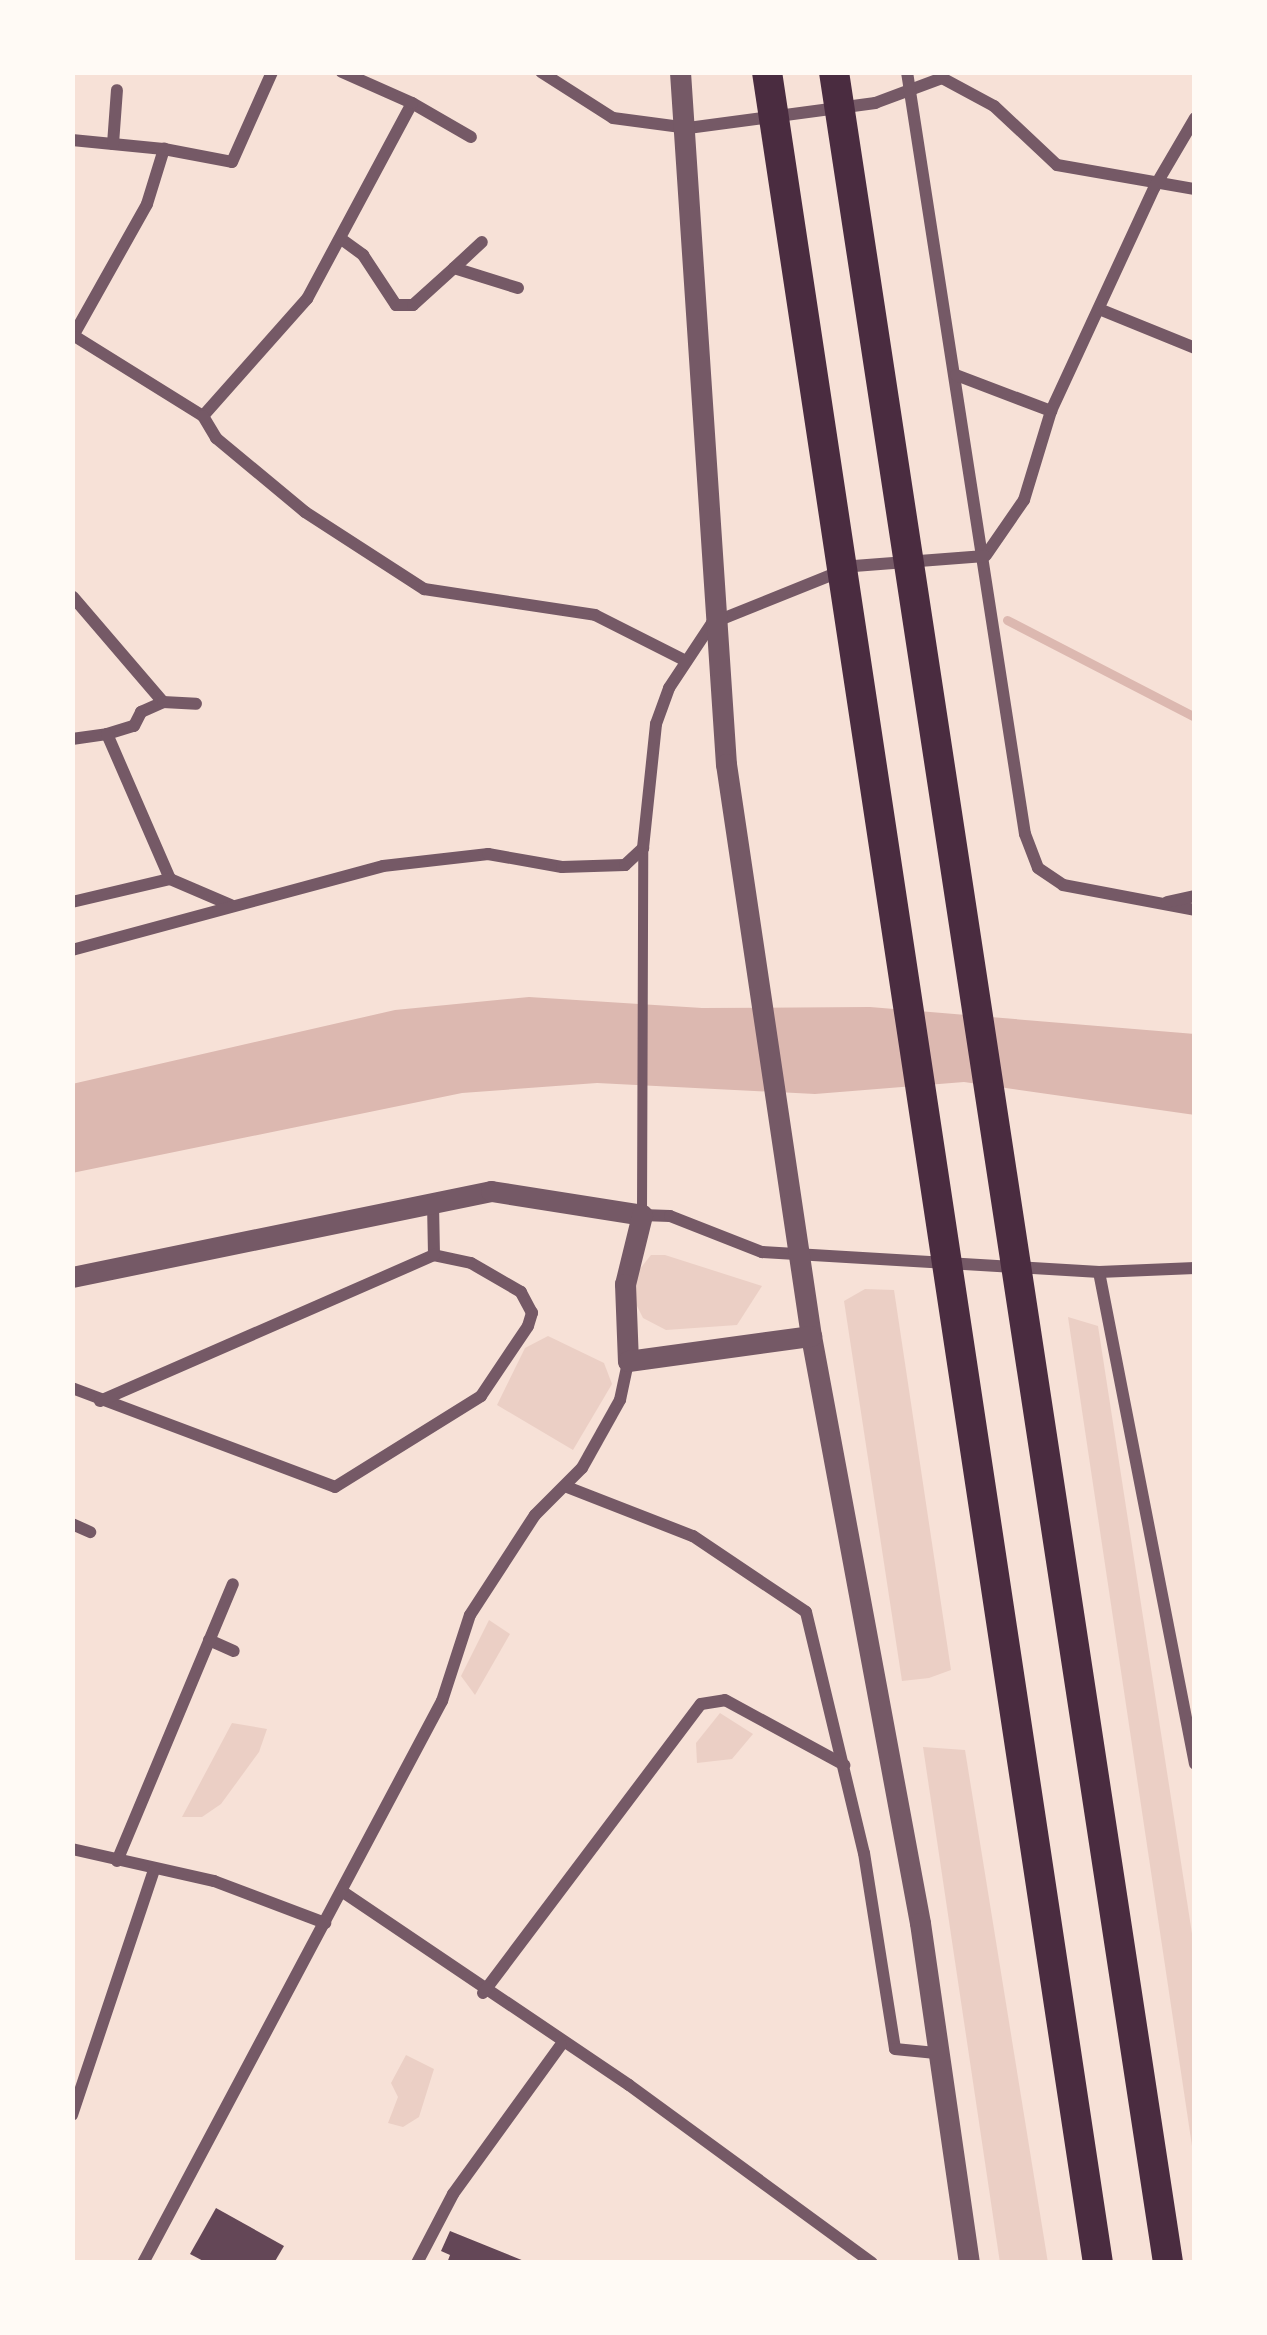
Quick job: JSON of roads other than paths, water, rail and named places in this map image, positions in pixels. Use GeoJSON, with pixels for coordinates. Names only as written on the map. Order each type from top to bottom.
{"type":"FeatureCollection","features":[{"type":"Feature","properties":{"kind":"highway"},"geometry":{"type":"LineString","coordinates":[[767,72],[1098,2263]]}},
{"type":"Feature","properties":{"kind":"highway"},"geometry":{"type":"LineString","coordinates":[[834,72],[1168,2263]]}},
{"type":"Feature","properties":{"kind":"street"},"geometry":{"type":"LineString","coordinates":[[72,140],[232,161],[272,72]]}},
{"type":"Feature","properties":{"kind":"street"},"geometry":{"type":"LineString","coordinates":[[342,72],[412,103],[471,137]]}},
{"type":"Feature","properties":{"kind":"street"},"geometry":{"type":"LineString","coordinates":[[542,72],[613,118],[688,128],[875,103],[908,80],[942,78],[994,106],[1057,165],[1154,188],[1195,189]]}},
{"type":"Feature","properties":{"kind":"street"},"geometry":{"type":"LineString","coordinates":[[680,72],[688,128],[712,623],[726,764],[811,1336],[920,1923],[969,2263]]}},
{"type":"Feature","properties":{"kind":"street"},"geometry":{"type":"LineString","coordinates":[[908,80],[985,556],[1005,730],[1038,868],[1064,886],[1195,910]]}},
{"type":"Feature","properties":{"kind":"street"},"geometry":{"type":"LineString","coordinates":[[113,144],[116,91]]}},
{"type":"Feature","properties":{"kind":"street"},"geometry":{"type":"LineString","coordinates":[[202,416],[307,298],[344,242],[412,103]]}},
{"type":"Feature","properties":{"kind":"street"},"geometry":{"type":"LineString","coordinates":[[985,556],[1024,500],[1051,411],[1154,188],[1195,118]]}},
{"type":"Feature","properties":{"kind":"street"},"geometry":{"type":"LineString","coordinates":[[164,149],[147,204],[74,336],[202,416],[216,438],[305,512],[424,589],[595,615],[686,661]]}},
{"type":"Feature","properties":{"kind":"street"},"geometry":{"type":"LineString","coordinates":[[344,242],[363,255],[396,305],[413,304],[482,242]]}},
{"type":"Feature","properties":{"kind":"street"},"geometry":{"type":"LineString","coordinates":[[454,268],[518,288]]}},
{"type":"Feature","properties":{"kind":"street"},"geometry":{"type":"LineString","coordinates":[[1099,309],[1195,348]]}},
{"type":"Feature","properties":{"kind":"street"},"geometry":{"type":"LineString","coordinates":[[956,375],[1051,411]]}},
{"type":"Feature","properties":{"kind":"street"},"geometry":{"type":"LineString","coordinates":[[143,2263],[442,1701],[470,1615],[535,1515],[567,1487],[620,1400],[628,1361],[625,1284],[642,1215],[643,848],[656,724],[686,661],[712,623],[854,566],[985,556]]}},
{"type":"Feature","properties":{"kind":"street"},"geometry":{"type":"LineString","coordinates":[[73,597],[163,703]]}},
{"type":"Feature","properties":{"kind":"street"},"geometry":{"type":"LineString","coordinates":[[72,739],[134,726],[141,712],[163,703],[196,704]]}},
{"type":"Feature","properties":{"kind":"street"},"geometry":{"type":"LineString","coordinates":[[107,734],[170,879]]}},
{"type":"Feature","properties":{"kind":"street"},"geometry":{"type":"LineString","coordinates":[[72,950],[383,866],[488,854],[562,867],[625,865],[643,848]]}},
{"type":"Feature","properties":{"kind":"street"},"geometry":{"type":"LineString","coordinates":[[72,902],[170,879],[232,906]]}},
{"type":"Feature","properties":{"kind":"street"},"geometry":{"type":"LineString","coordinates":[[1153,905],[1195,896]]}},
{"type":"Feature","properties":{"kind":"street"},"geometry":{"type":"LineString","coordinates":[[72,1277],[491,1191],[670,1216],[762,1252],[1100,1271],[1195,1268]]}},
{"type":"Feature","properties":{"kind":"street"},"geometry":{"type":"LineString","coordinates":[[433,1201],[434,1256]]}},
{"type":"Feature","properties":{"kind":"street"},"geometry":{"type":"LineString","coordinates":[[73,1392],[335,1487],[481,1396],[532,1313],[521,1292],[471,1263],[434,1256],[100,1401]]}},
{"type":"Feature","properties":{"kind":"street"},"geometry":{"type":"LineString","coordinates":[[1100,1271],[1195,1764]]}},
{"type":"Feature","properties":{"kind":"street"},"geometry":{"type":"LineString","coordinates":[[628,1361],[811,1336]]}},
{"type":"Feature","properties":{"kind":"street"},"geometry":{"type":"LineString","coordinates":[[567,1487],[693,1536],[806,1612],[844,1766],[895,2049],[936,2053]]}},
{"type":"Feature","properties":{"kind":"street"},"geometry":{"type":"LineString","coordinates":[[72,1525],[90,1532]]}},
{"type":"Feature","properties":{"kind":"street"},"geometry":{"type":"LineString","coordinates":[[117,1861],[233,1583]]}},
{"type":"Feature","properties":{"kind":"street"},"geometry":{"type":"LineString","coordinates":[[209,1640],[234,1651]]}},
{"type":"Feature","properties":{"kind":"street"},"geometry":{"type":"LineString","coordinates":[[483,1993],[701,1704],[725,1700],[844,1766]]}},
{"type":"Feature","properties":{"kind":"street"},"geometry":{"type":"LineString","coordinates":[[72,1849],[214,1881],[325,1923]]}},
{"type":"Feature","properties":{"kind":"street"},"geometry":{"type":"LineString","coordinates":[[72,2114],[154,1870]]}},
{"type":"Feature","properties":{"kind":"street"},"geometry":{"type":"LineString","coordinates":[[343,1892],[483,1993],[629,2085],[872,2263]]}},
{"type":"Feature","properties":{"kind":"street"},"geometry":{"type":"LineString","coordinates":[[417,2263],[453,2194],[561,2045]]}},
{"type":"Feature","properties":{"kind":"waterway"},"geometry":{"type":"LineString","coordinates":[[1007,620],[1195,717]]}}]}
